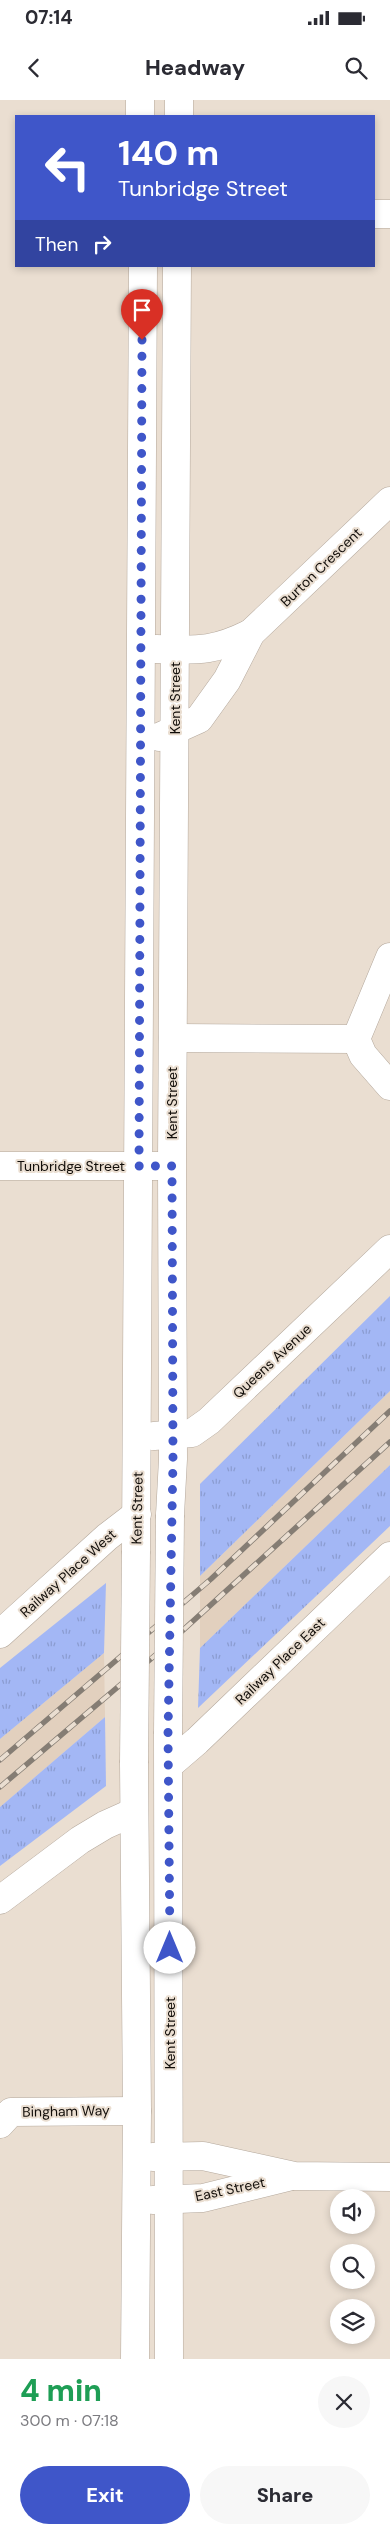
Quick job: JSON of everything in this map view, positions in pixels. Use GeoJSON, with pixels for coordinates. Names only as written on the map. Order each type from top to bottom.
{"type":"FeatureCollection","features":[{"type":"Feature","properties":{"kind":"street"},"geometry":{"type":"LineString","coordinates":[[140,100],[140,115]]}},
{"type":"Feature","properties":{"kind":"street"},"geometry":{"type":"LineString","coordinates":[[179,100],[179,115]]}},
{"type":"Feature","properties":{"kind":"street"},"geometry":{"type":"LineString","coordinates":[[375,214],[390,214]]}},
{"type":"Feature","properties":{"kind":"street","name":"Kent Street"},"geometry":{"type":"LineString","coordinates":[[135,2359],[137,2111],[134,1763],[137,1514],[143,267]]}},
{"type":"Feature","properties":{"kind":"street","name":"Kent Street"},"geometry":{"type":"LineString","coordinates":[[169,2359],[171,2198],[168,1734],[172,1434],[172,1038],[177,267]]}},
{"type":"Feature","properties":{"kind":"street","name":"Burton Crescent"},"geometry":{"type":"LineString","coordinates":[[140,745],[199,719],[227,680],[252,633],[390,501]]}},
{"type":"Feature","properties":{"kind":"street","name":"Burton Crescent"},"geometry":{"type":"LineString","coordinates":[[141,649],[198,650],[218,647],[252,633]]}},
{"type":"Feature","properties":{"kind":"street"},"geometry":{"type":"LineString","coordinates":[[390,957],[356,1039],[364,1055],[390,1086]]}},
{"type":"Feature","properties":{"kind":"street"},"geometry":{"type":"LineString","coordinates":[[172,1038],[356,1039]]}},
{"type":"Feature","properties":{"kind":"street","name":"Tunbridge Street"},"geometry":{"type":"LineString","coordinates":[[0,1166],[172,1166]]}},
{"type":"Feature","properties":{"kind":"street","name":"Queens Avenue"},"geometry":{"type":"LineString","coordinates":[[137,1437],[192,1433],[209,1421],[390,1249]]}},
{"type":"Feature","properties":{"kind":"street","name":"Railway Place West"},"geometry":{"type":"LineString","coordinates":[[0,1634],[107,1536],[137,1514]]}},
{"type":"Feature","properties":{"kind":"street","name":"Railway Place East"},"geometry":{"type":"LineString","coordinates":[[169,1764],[197,1741],[390,1556]]}},
{"type":"Feature","properties":{"kind":"street"},"geometry":{"type":"LineString","coordinates":[[0,1900],[80,1840],[105,1825],[134,1812]]}},
{"type":"Feature","properties":{"kind":"street","name":"Bingham Way"},"geometry":{"type":"LineString","coordinates":[[0,2124],[11,2112],[137,2111]]}},
{"type":"Feature","properties":{"kind":"street","name":"East Street"},"geometry":{"type":"LineString","coordinates":[[136,2157],[202,2156],[294,2176],[390,2177]]}},
{"type":"Feature","properties":{"kind":"street","name":"East Street"},"geometry":{"type":"LineString","coordinates":[[136,2201],[203,2198],[294,2176]]}},
{"type":"Feature","properties":{"kind":"shaded area"},"geometry":{"type":"Polygon","coordinates":[[[390,1391],[390,1465],[200,1648],[200,1576],[390,1391]]]}},
{"type":"Feature","properties":{"kind":"shaded area"},"geometry":{"type":"Polygon","coordinates":[[[104,1653],[105,1717],[0,1807],[0,1739],[104,1653]]]}},
{"type":"Feature","properties":{"kind":"green space"},"geometry":{"type":"Polygon","coordinates":[[[390,1296],[390,1391],[200,1576],[200,1484],[390,1296]]]}},
{"type":"Feature","properties":{"kind":"green space"},"geometry":{"type":"Polygon","coordinates":[[[390,1465],[390,1526],[198,1708],[200,1648],[390,1465]]]}},
{"type":"Feature","properties":{"kind":"green space"},"geometry":{"type":"Polygon","coordinates":[[[106,1583],[104,1653],[0,1739],[0,1668],[106,1583]]]}},
{"type":"Feature","properties":{"kind":"green space"},"geometry":{"type":"Polygon","coordinates":[[[105,1717],[106,1786],[0,1866],[0,1807],[105,1717]]]}},
{"type":"Feature","properties":{"kind":"railway"},"geometry":{"type":"LineString","coordinates":[[0,1760],[211,1579],[390,1411]]}},
{"type":"Feature","properties":{"kind":"railway"},"geometry":{"type":"LineString","coordinates":[[0,1787],[159,1652],[390,1442]]}},
{"type":"Feature","properties":{"kind":"route"},"geometry":{"type":"LineString","coordinates":[[142,340],[139,1166],[172,1166],[173,1459],[170,1515],[168,1734],[170,1948]]}}]}
